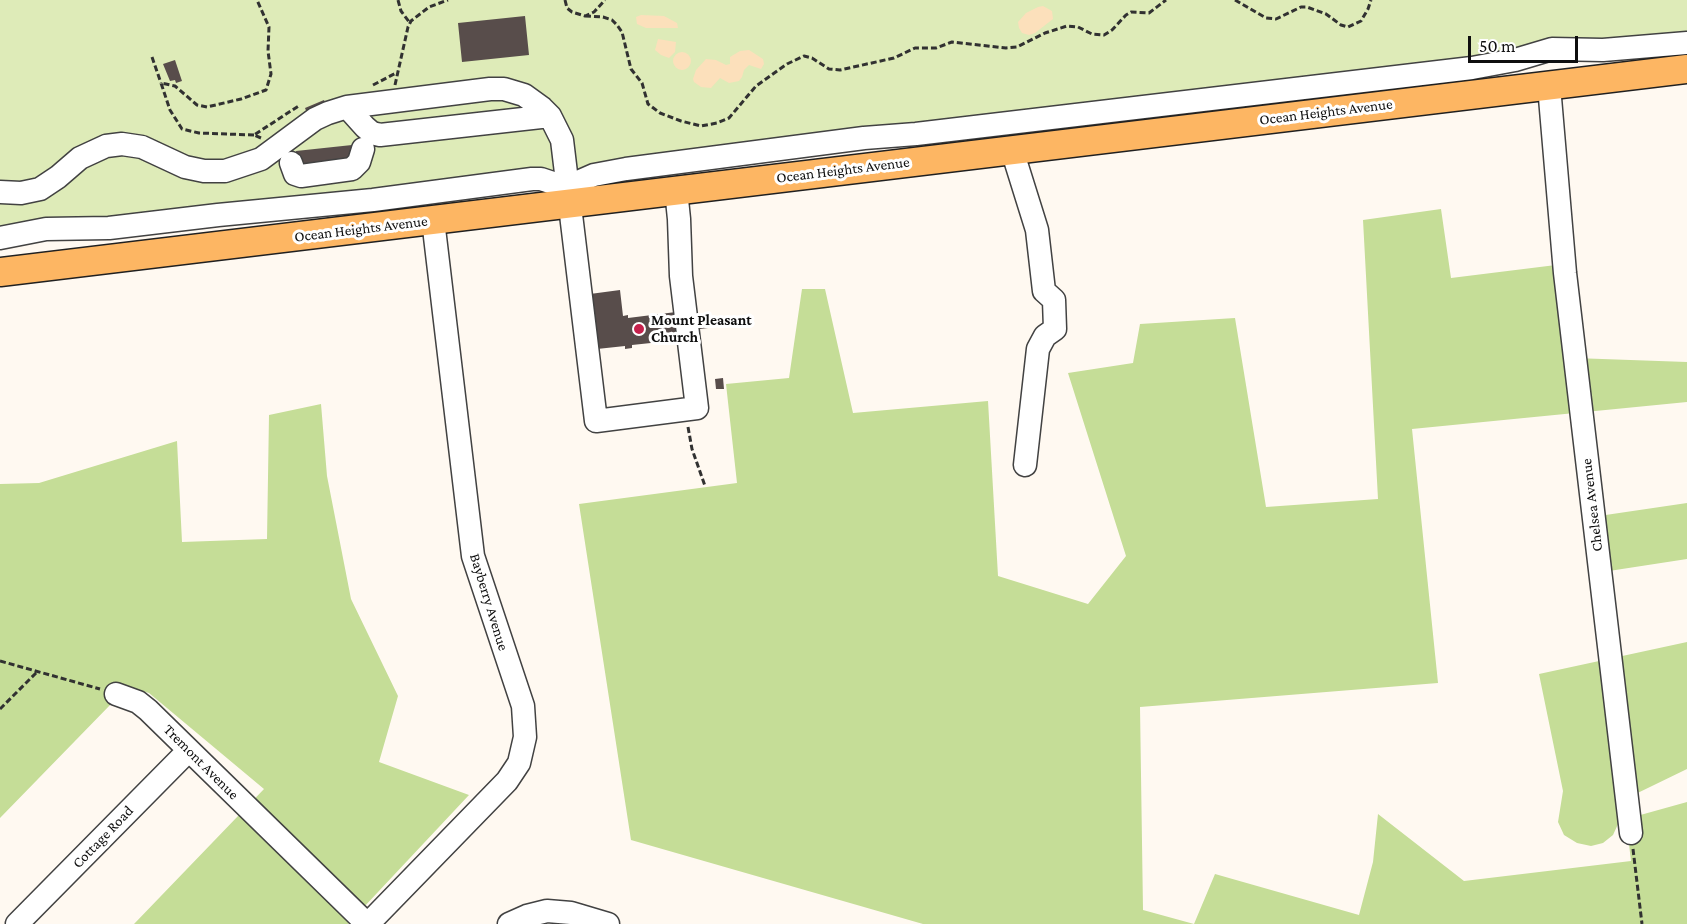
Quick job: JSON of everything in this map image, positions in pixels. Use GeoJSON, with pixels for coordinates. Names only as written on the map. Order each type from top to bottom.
{"type":"FeatureCollection","features":[{"type":"Feature","properties":{"kind":"main road","name":"Ocean Heights Avenue"},"geometry":{"type":"LineString","coordinates":[[0,272],[433,219],[569,193],[676,190],[1687,69]]}},
{"type":"Feature","properties":{"kind":"street"},"geometry":{"type":"LineString","coordinates":[[569,193],[578,182],[594,175],[626,169],[864,138],[916,134],[1472,68],[1515,60],[1552,49],[1602,51],[1687,43]]}},
{"type":"Feature","properties":{"kind":"street","name":"Chelsea Avenue"},"geometry":{"type":"LineString","coordinates":[[1549,86],[1565,273],[1630,833]]}},
{"type":"Feature","properties":{"kind":"street"},"geometry":{"type":"LineString","coordinates":[[0,192],[21,193],[40,189],[84,155],[112,145],[142,147],[184,167],[225,171],[253,163],[288,158],[315,119],[328,112],[347,107],[490,89],[504,89],[524,95],[550,116],[562,140],[596,421],[697,408],[681,276],[676,190]]}},
{"type":"Feature","properties":{"kind":"street"},"geometry":{"type":"LineString","coordinates":[[288,158],[295,174],[301,176],[352,169],[359,162],[363,146],[347,107]]}},
{"type":"Feature","properties":{"kind":"street"},"geometry":{"type":"LineString","coordinates":[[363,146],[393,134],[550,116]]}},
{"type":"Feature","properties":{"kind":"street"},"geometry":{"type":"LineString","coordinates":[[1011,150],[1036,230],[1044,291],[1053,300],[1055,329],[1045,336],[1038,350],[1025,465]]}},
{"type":"Feature","properties":{"kind":"street"},"geometry":{"type":"LineString","coordinates":[[0,238],[46,229],[109,228],[373,201],[532,179],[541,179],[556,184],[569,193]]}},
{"type":"Feature","properties":{"kind":"street","name":"Bayberry Avenue"},"geometry":{"type":"LineString","coordinates":[[367,924],[507,781],[519,763],[525,737],[523,706],[473,556],[433,219]]}},
{"type":"Feature","properties":{"kind":"street","name":"Tremont Avenue"},"geometry":{"type":"LineString","coordinates":[[116,694],[142,704],[367,924]]}},
{"type":"Feature","properties":{"kind":"street","name":"Cottage Road"},"geometry":{"type":"LineString","coordinates":[[17,924],[188,751]]}},
{"type":"Feature","properties":{"kind":"street"},"geometry":{"type":"LineString","coordinates":[[509,924],[547,911],[571,913],[608,924]]}},
{"type":"Feature","properties":{"kind":"path"},"geometry":{"type":"LineString","coordinates":[[161,83],[175,86],[197,105],[207,107],[266,90],[271,74],[268,27],[257,0]]}},
{"type":"Feature","properties":{"kind":"path"},"geometry":{"type":"LineString","coordinates":[[398,0],[401,11],[410,23]]}},
{"type":"Feature","properties":{"kind":"path"},"geometry":{"type":"LineString","coordinates":[[391,101],[410,23],[423,11],[448,0]]}},
{"type":"Feature","properties":{"kind":"path"},"geometry":{"type":"LineString","coordinates":[[565,0],[567,8],[572,12],[585,16],[603,17],[612,20],[617,25],[622,32],[631,69],[642,83],[648,104],[660,113],[701,126],[729,118],[756,86],[787,64],[804,56],[812,58],[829,69],[840,70],[894,58],[915,48],[936,48],[952,42],[1006,48],[1017,47],[1045,33],[1067,26],[1078,27],[1092,34],[1104,35],[1131,12],[1149,14],[1166,0]]}},
{"type":"Feature","properties":{"kind":"path"},"geometry":{"type":"LineString","coordinates":[[585,16],[594,12],[605,0]]}},
{"type":"Feature","properties":{"kind":"path"},"geometry":{"type":"LineString","coordinates":[[1235,0],[1266,18],[1276,19],[1300,7],[1307,7],[1326,14],[1341,25],[1348,27],[1361,21],[1371,0]]}},
{"type":"Feature","properties":{"kind":"path"},"geometry":{"type":"LineString","coordinates":[[152,57],[170,110],[182,129],[199,133],[254,135]]}},
{"type":"Feature","properties":{"kind":"path"},"geometry":{"type":"LineString","coordinates":[[688,423],[692,449],[705,486]]}},
{"type":"Feature","properties":{"kind":"path"},"geometry":{"type":"LineString","coordinates":[[0,661],[116,694]]}},
{"type":"Feature","properties":{"kind":"path"},"geometry":{"type":"LineString","coordinates":[[0,709],[37,672]]}},
{"type":"Feature","properties":{"kind":"path"},"geometry":{"type":"LineString","coordinates":[[1630,833],[1642,924]]}},
{"type":"Feature","properties":{"kind":"green space"},"geometry":{"type":"Polygon","coordinates":[[[0,0],[1687,0],[1687,46],[0,237],[0,0]]]}},
{"type":"Feature","properties":{"kind":"green space"},"geometry":{"type":"Polygon","coordinates":[[[1441,209],[1451,278],[1564,264],[1574,358],[1687,362],[1687,402],[1412,429],[1438,683],[1140,707],[1143,910],[1194,924],[923,924],[631,840],[579,504],[737,483],[726,384],[789,378],[802,289],[825,289],[853,413],[988,401],[998,576],[1088,604],[1126,556],[1068,373],[1133,363],[1140,324],[1235,318],[1266,507],[1378,499],[1363,220],[1441,209]]]}},
{"type":"Feature","properties":{"kind":"green space"},"geometry":{"type":"Polygon","coordinates":[[[321,404],[327,476],[351,599],[398,696],[379,762],[469,795],[348,924],[134,924],[264,789],[149,693],[120,684],[112,703],[0,818],[0,484],[39,483],[177,441],[182,542],[267,539],[269,415],[321,404]]]}},
{"type":"Feature","properties":{"kind":"green space"},"geometry":{"type":"Polygon","coordinates":[[[1687,503],[1687,559],[1596,573],[1592,517],[1687,503]]]}},
{"type":"Feature","properties":{"kind":"green space"},"geometry":{"type":"Polygon","coordinates":[[[1687,642],[1687,769],[1617,803],[1618,824],[1613,835],[1603,843],[1591,846],[1577,843],[1564,835],[1558,822],[1563,791],[1539,674],[1687,642]]]}},
{"type":"Feature","properties":{"kind":"green space"},"geometry":{"type":"Polygon","coordinates":[[[1687,802],[1687,924],[1194,924],[1215,874],[1359,915],[1373,862],[1378,814],[1464,881],[1631,861],[1626,819],[1687,802]]]}},
{"type":"Feature","properties":{"kind":"sand"},"geometry":{"type":"Polygon","coordinates":[[[1043,6],[1052,11],[1053,19],[1035,33],[1029,35],[1022,33],[1018,22],[1026,13],[1043,6]]]}},
{"type":"Feature","properties":{"kind":"sand"},"geometry":{"type":"Polygon","coordinates":[[[641,15],[664,16],[677,23],[678,28],[646,28],[637,24],[636,17],[641,15]]]}},
{"type":"Feature","properties":{"kind":"sand"},"geometry":{"type":"Polygon","coordinates":[[[658,39],[676,42],[675,52],[669,58],[655,50],[658,39]]]}},
{"type":"Feature","properties":{"kind":"sand"},"geometry":{"type":"Polygon","coordinates":[[[749,50],[763,59],[764,64],[761,69],[749,65],[739,81],[729,83],[720,78],[711,88],[701,87],[694,82],[696,70],[706,59],[716,60],[726,65],[730,64],[730,57],[740,51],[749,50]]]}},
{"type":"Feature","properties":{"kind":"sand"},"geometry":{"type":"Polygon","coordinates":[[[678,52],[686,52],[691,57],[689,68],[678,70],[673,65],[673,57],[678,52]]]}},
{"type":"Feature","properties":{"kind":"building"},"geometry":{"type":"Polygon","coordinates":[[[525,16],[529,55],[462,62],[458,23],[525,16]]]}},
{"type":"Feature","properties":{"kind":"building"},"geometry":{"type":"Polygon","coordinates":[[[175,60],[182,81],[176,83],[175,80],[170,81],[163,64],[175,60]]]}},
{"type":"Feature","properties":{"kind":"building"},"geometry":{"type":"Polygon","coordinates":[[[324,100],[326,105],[307,113],[305,108],[324,100]]]}},
{"type":"Feature","properties":{"kind":"building"},"geometry":{"type":"Polygon","coordinates":[[[352,145],[355,167],[298,173],[296,151],[352,145]]]}},
{"type":"Feature","properties":{"kind":"building"},"geometry":{"type":"Polygon","coordinates":[[[620,290],[623,316],[628,315],[628,318],[676,312],[679,340],[632,345],[632,348],[625,349],[625,346],[597,349],[590,294],[620,290]]]}},
{"type":"Feature","properties":{"kind":"building"},"geometry":{"type":"Polygon","coordinates":[[[707,317],[708,328],[700,329],[699,318],[707,317]]]}},
{"type":"Feature","properties":{"kind":"building"},"geometry":{"type":"Polygon","coordinates":[[[723,378],[724,389],[716,389],[715,379],[723,378]]]}},
{"type":"Feature","properties":{"kind":"place","name":"Mount Pleasant Church"},"geometry":{"type":"Point","coordinates":[639,329]}}]}
